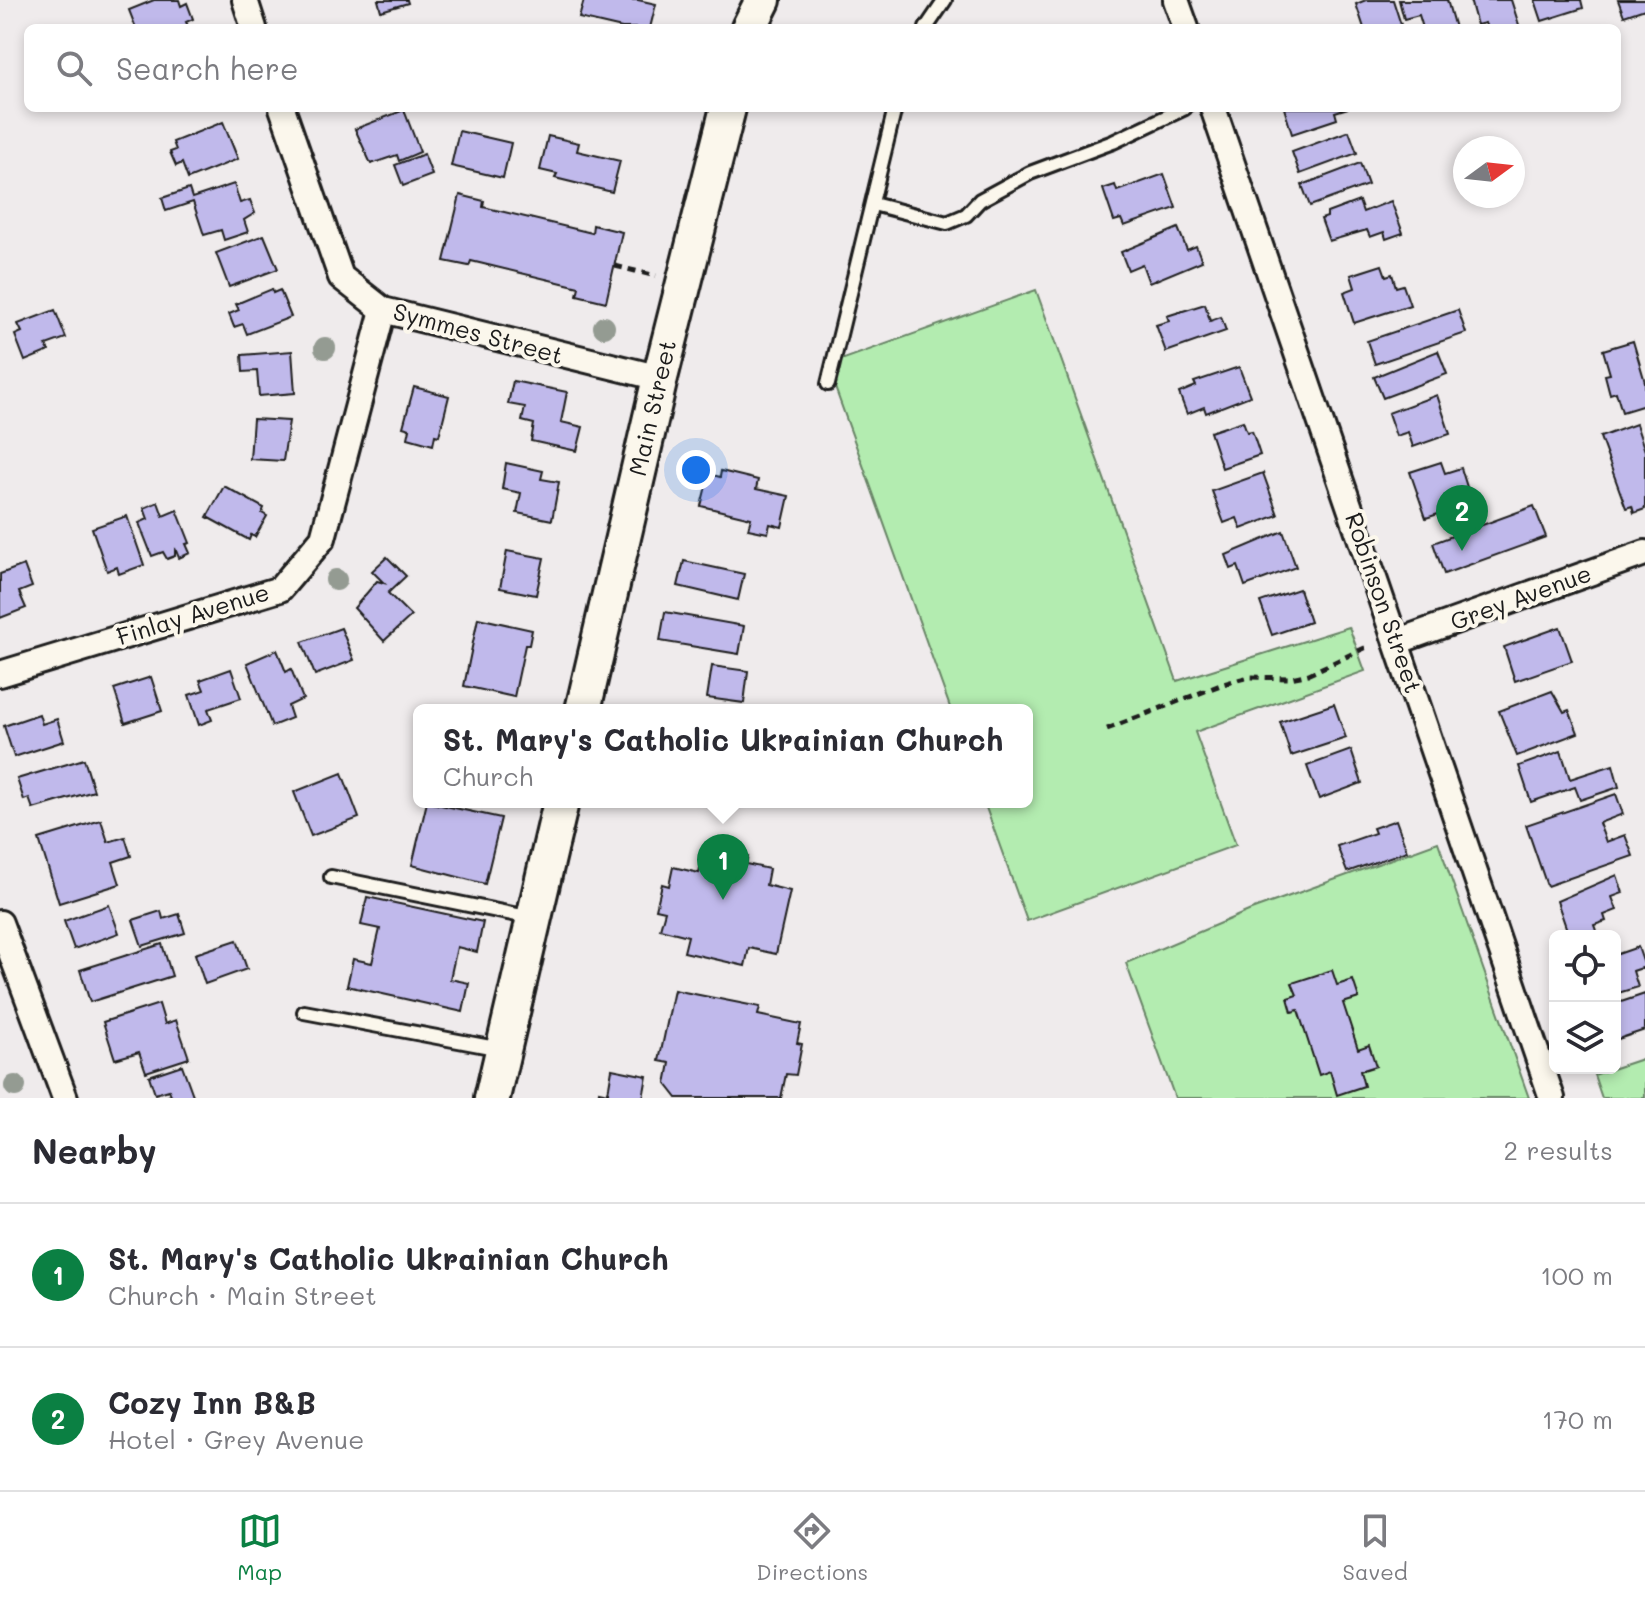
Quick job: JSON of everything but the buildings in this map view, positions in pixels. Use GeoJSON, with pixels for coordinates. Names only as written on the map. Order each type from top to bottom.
{"type":"FeatureCollection","features":[{"type":"Feature","properties":{"kind":"street"},"geometry":{"type":"LineString","coordinates":[[245,0],[253,24]]}},
{"type":"Feature","properties":{"kind":"street"},"geometry":{"type":"LineString","coordinates":[[751,24],[763,0]]}},
{"type":"Feature","properties":{"kind":"street"},"geometry":{"type":"LineString","coordinates":[[1181,2],[1185,24]]}},
{"type":"Feature","properties":{"kind":"street","name":"Symmes Street"},"geometry":{"type":"LineString","coordinates":[[283,112],[341,277],[383,310],[660,378]]}},
{"type":"Feature","properties":{"kind":"street","name":"Main Street"},"geometry":{"type":"LineString","coordinates":[[584,704],[660,378],[727,112]]}},
{"type":"Feature","properties":{"kind":"street","name":"Robinson Street"},"geometry":{"type":"LineString","coordinates":[[1214,112],[1552,1098]]}},
{"type":"Feature","properties":{"kind":"street","name":"Finlay Avenue"},"geometry":{"type":"LineString","coordinates":[[0,674],[280,589],[323,538],[383,310]]}},
{"type":"Feature","properties":{"kind":"street","name":"Grey Avenue"},"geometry":{"type":"LineString","coordinates":[[1396,642],[1645,553]]}},
{"type":"Feature","properties":{"kind":"street"},"geometry":{"type":"LineString","coordinates":[[492,1098],[560,808]]}},
{"type":"Feature","properties":{"kind":"street"},"geometry":{"type":"LineString","coordinates":[[0,923],[65,1098]]}},
{"type":"Feature","properties":{"kind":"lane"},"geometry":{"type":"LineString","coordinates":[[929,24],[945,0]]}},
{"type":"Feature","properties":{"kind":"lane"},"geometry":{"type":"LineString","coordinates":[[828,384],[894,112]]}},
{"type":"Feature","properties":{"kind":"lane"},"geometry":{"type":"LineString","coordinates":[[873,204],[947,223],[966,215],[980,200],[1030,173],[1113,142],[1177,112]]}},
{"type":"Feature","properties":{"kind":"lane"},"geometry":{"type":"LineString","coordinates":[[331,877],[535,919]]}},
{"type":"Feature","properties":{"kind":"lane"},"geometry":{"type":"LineString","coordinates":[[304,1012],[504,1050]]}},
{"type":"Feature","properties":{"kind":"path"},"geometry":{"type":"LineString","coordinates":[[615,266],[683,283]]}},
{"type":"Feature","properties":{"kind":"path"},"geometry":{"type":"LineString","coordinates":[[1107,729],[1223,684],[1249,677],[1291,678],[1309,674],[1354,650],[1396,642]]}},
{"type":"Feature","properties":{"kind":"green space"},"geometry":{"type":"Polygon","coordinates":[[[1036,290],[1177,681],[1349,627],[1365,671],[1195,732],[1236,845],[1027,921],[986,808],[1033,808],[1033,704],[949,704],[827,365],[1036,290]]]}},
{"type":"Feature","properties":{"kind":"green space"},"geometry":{"type":"Polygon","coordinates":[[[1438,842],[1529,1098],[1175,1098],[1126,963],[1251,910],[1438,842]]]}},
{"type":"Feature","properties":{"kind":"green space"},"geometry":{"type":"Polygon","coordinates":[[[1645,1058],[1645,1098],[1602,1098],[1594,1075],[1621,1074],[1621,1066],[1645,1058]]]}},
{"type":"Feature","properties":{"kind":"place","name":"Cozy Inn B&B"},"geometry":{"type":"Point","coordinates":[1462,551]}},
{"type":"Feature","properties":{"kind":"place","name":"St. Mary's Catholic Ukrainian Church"},"geometry":{"type":"Point","coordinates":[723,900]}}]}
